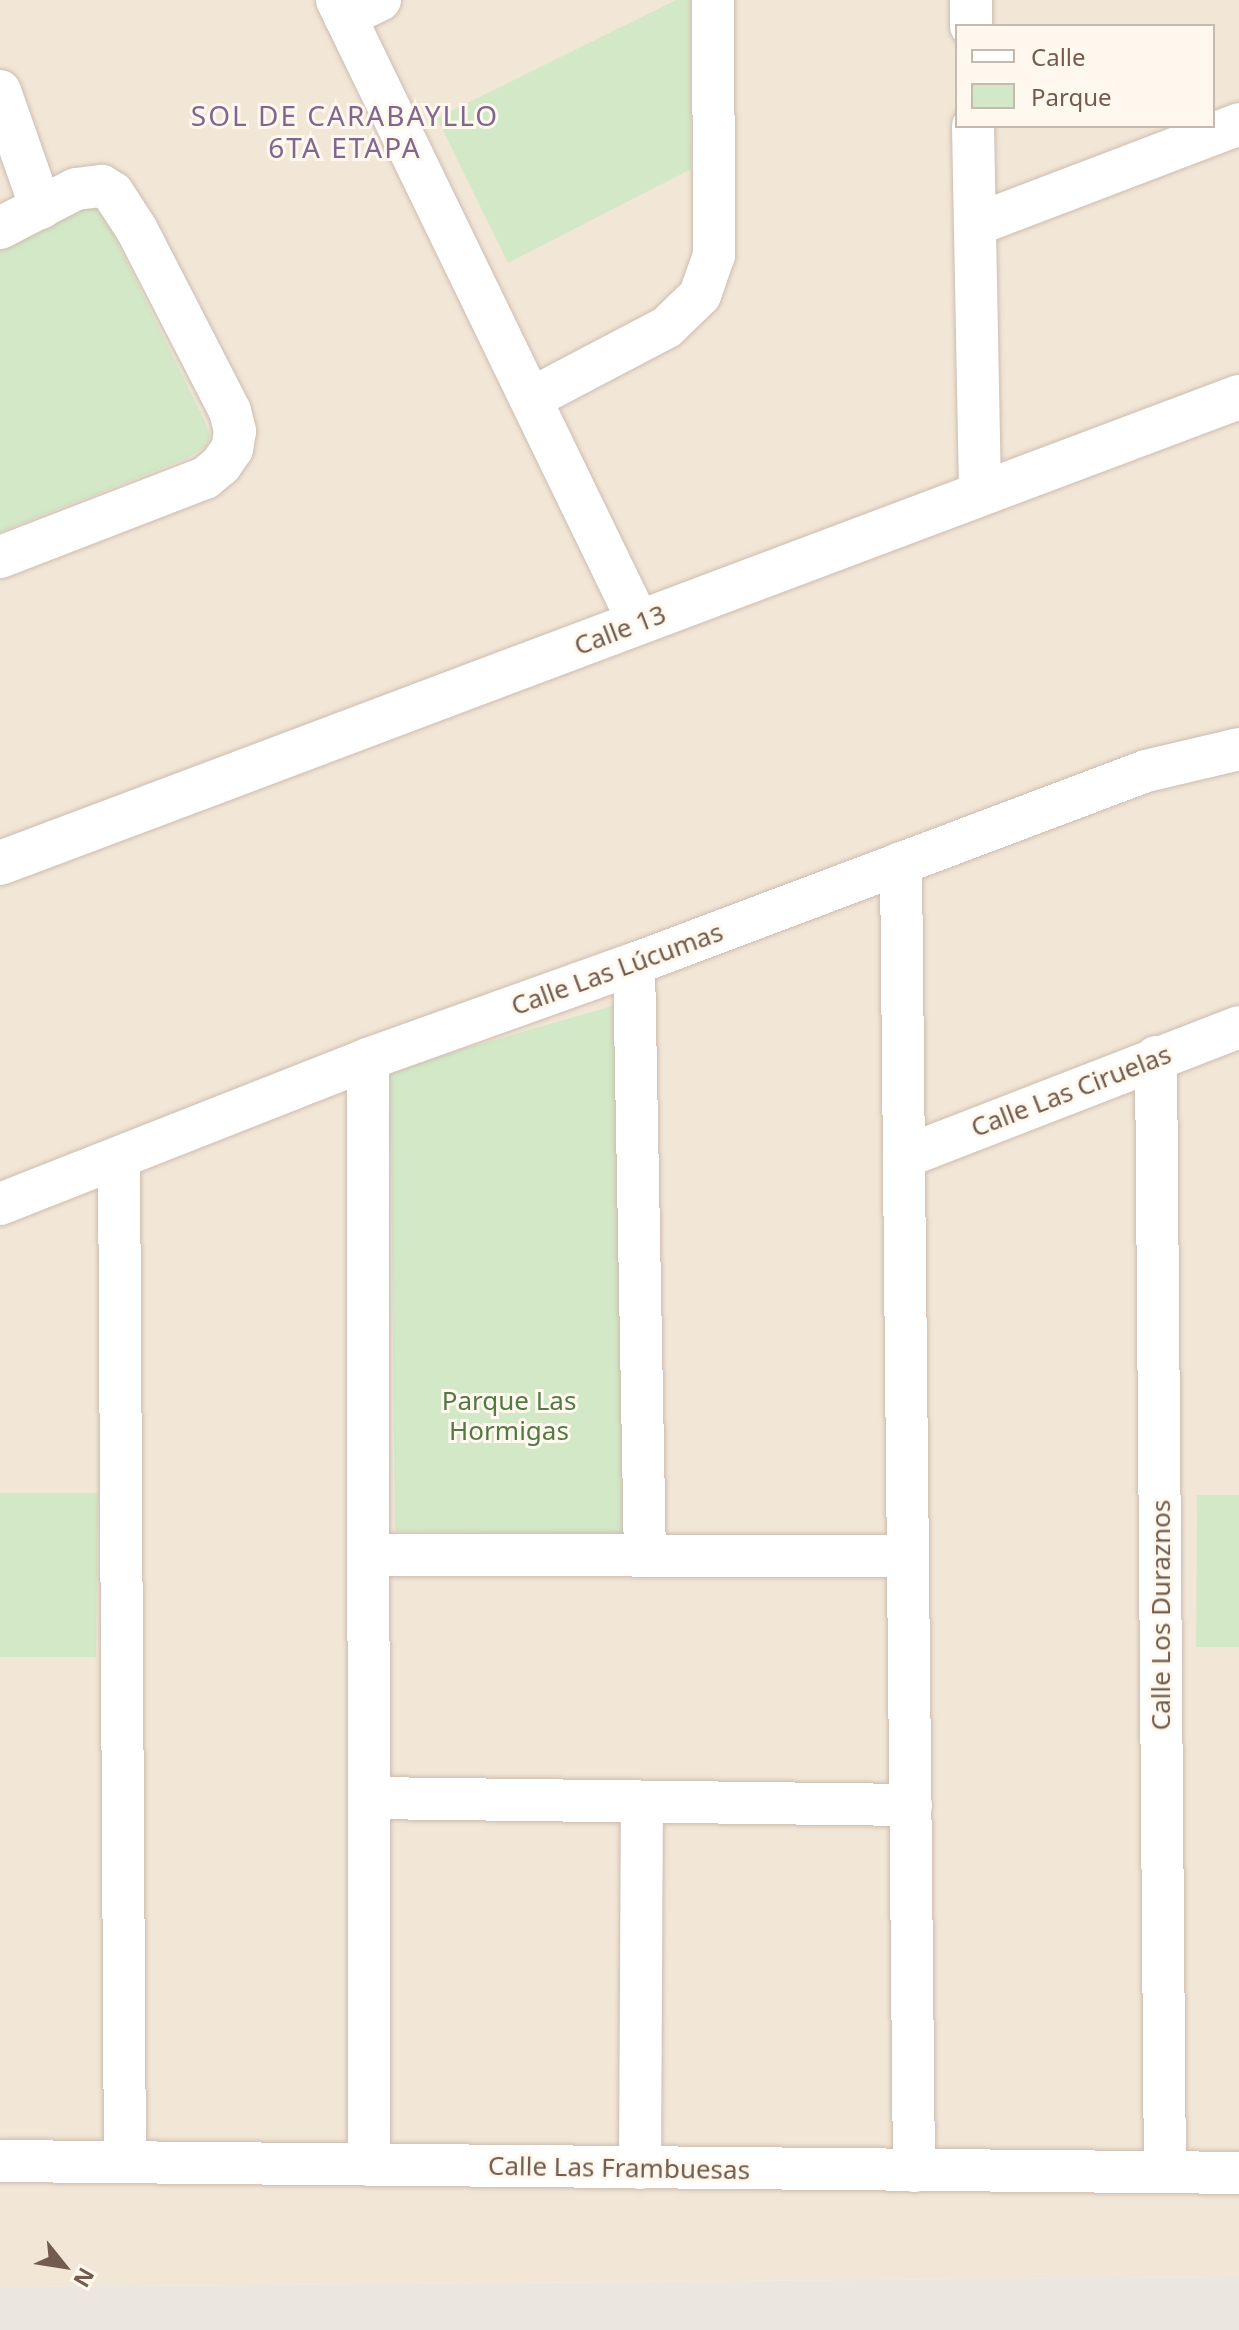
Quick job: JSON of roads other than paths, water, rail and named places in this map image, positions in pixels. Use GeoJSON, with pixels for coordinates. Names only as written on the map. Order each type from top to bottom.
{"type":"FeatureCollection","features":[{"type":"Feature","properties":{"kind":"street"},"geometry":{"type":"LineString","coordinates":[[532,398],[667,327],[700,295],[714,255],[713,0]]}},
{"type":"Feature","properties":{"kind":"street"},"geometry":{"type":"LineString","coordinates":[[971,0],[971,24]]}},
{"type":"Feature","properties":{"kind":"street"},"geometry":{"type":"LineString","coordinates":[[354,6],[532,398],[639,623]]}},
{"type":"Feature","properties":{"kind":"street"},"geometry":{"type":"LineString","coordinates":[[0,91],[41,208]]}},
{"type":"Feature","properties":{"kind":"street"},"geometry":{"type":"LineString","coordinates":[[975,225],[1239,124]]}},
{"type":"Feature","properties":{"kind":"street"},"geometry":{"type":"LineString","coordinates":[[973,128],[980,495]]}},
{"type":"Feature","properties":{"kind":"street"},"geometry":{"type":"LineString","coordinates":[[0,228],[90,186],[102,186],[113,193],[137,230],[230,411],[235,431],[232,449],[221,465],[205,478],[0,557]]}},
{"type":"Feature","properties":{"kind":"street","name":"Calle 13"},"geometry":{"type":"LineString","coordinates":[[0,863],[1239,397]]}},
{"type":"Feature","properties":{"kind":"street","name":"Calle Las Lúcumas"},"geometry":{"type":"LineString","coordinates":[[0,1204],[368,1059],[634,964],[1146,771],[1239,749]]}},
{"type":"Feature","properties":{"kind":"street"},"geometry":{"type":"LineString","coordinates":[[901,863],[914,2171]]}},
{"type":"Feature","properties":{"kind":"street"},"geometry":{"type":"LineString","coordinates":[[634,964],[645,1556]]}},
{"type":"Feature","properties":{"kind":"street","name":"Calle Las Ciruelas"},"geometry":{"type":"LineString","coordinates":[[904,1157],[1239,1027]]}},
{"type":"Feature","properties":{"kind":"street","name":"Calle Los Duraznos"},"geometry":{"type":"LineString","coordinates":[[1156,1057],[1165,2172]]}},
{"type":"Feature","properties":{"kind":"street"},"geometry":{"type":"LineString","coordinates":[[368,1059],[369,2165]]}},
{"type":"Feature","properties":{"kind":"street"},"geometry":{"type":"LineString","coordinates":[[119,1159],[125,2162]]}},
{"type":"Feature","properties":{"kind":"street"},"geometry":{"type":"LineString","coordinates":[[369,1555],[908,1556]]}},
{"type":"Feature","properties":{"kind":"street"},"geometry":{"type":"LineString","coordinates":[[369,1798],[911,1805]]}},
{"type":"Feature","properties":{"kind":"street"},"geometry":{"type":"LineString","coordinates":[[640,2168],[642,1802]]}},
{"type":"Feature","properties":{"kind":"street","name":"Calle Las Frambuesas"},"geometry":{"type":"LineString","coordinates":[[0,2161],[1239,2173]]}},
{"type":"Feature","properties":{"kind":"district","name":"SOL DE CARABAYLLO 6TA ETAPA"},"geometry":{"type":"Point","coordinates":[345,131]}},
{"type":"Feature","properties":{"kind":"park label","name":"Parque Las Hormigas"},"geometry":{"type":"Point","coordinates":[509,1416]}}]}
